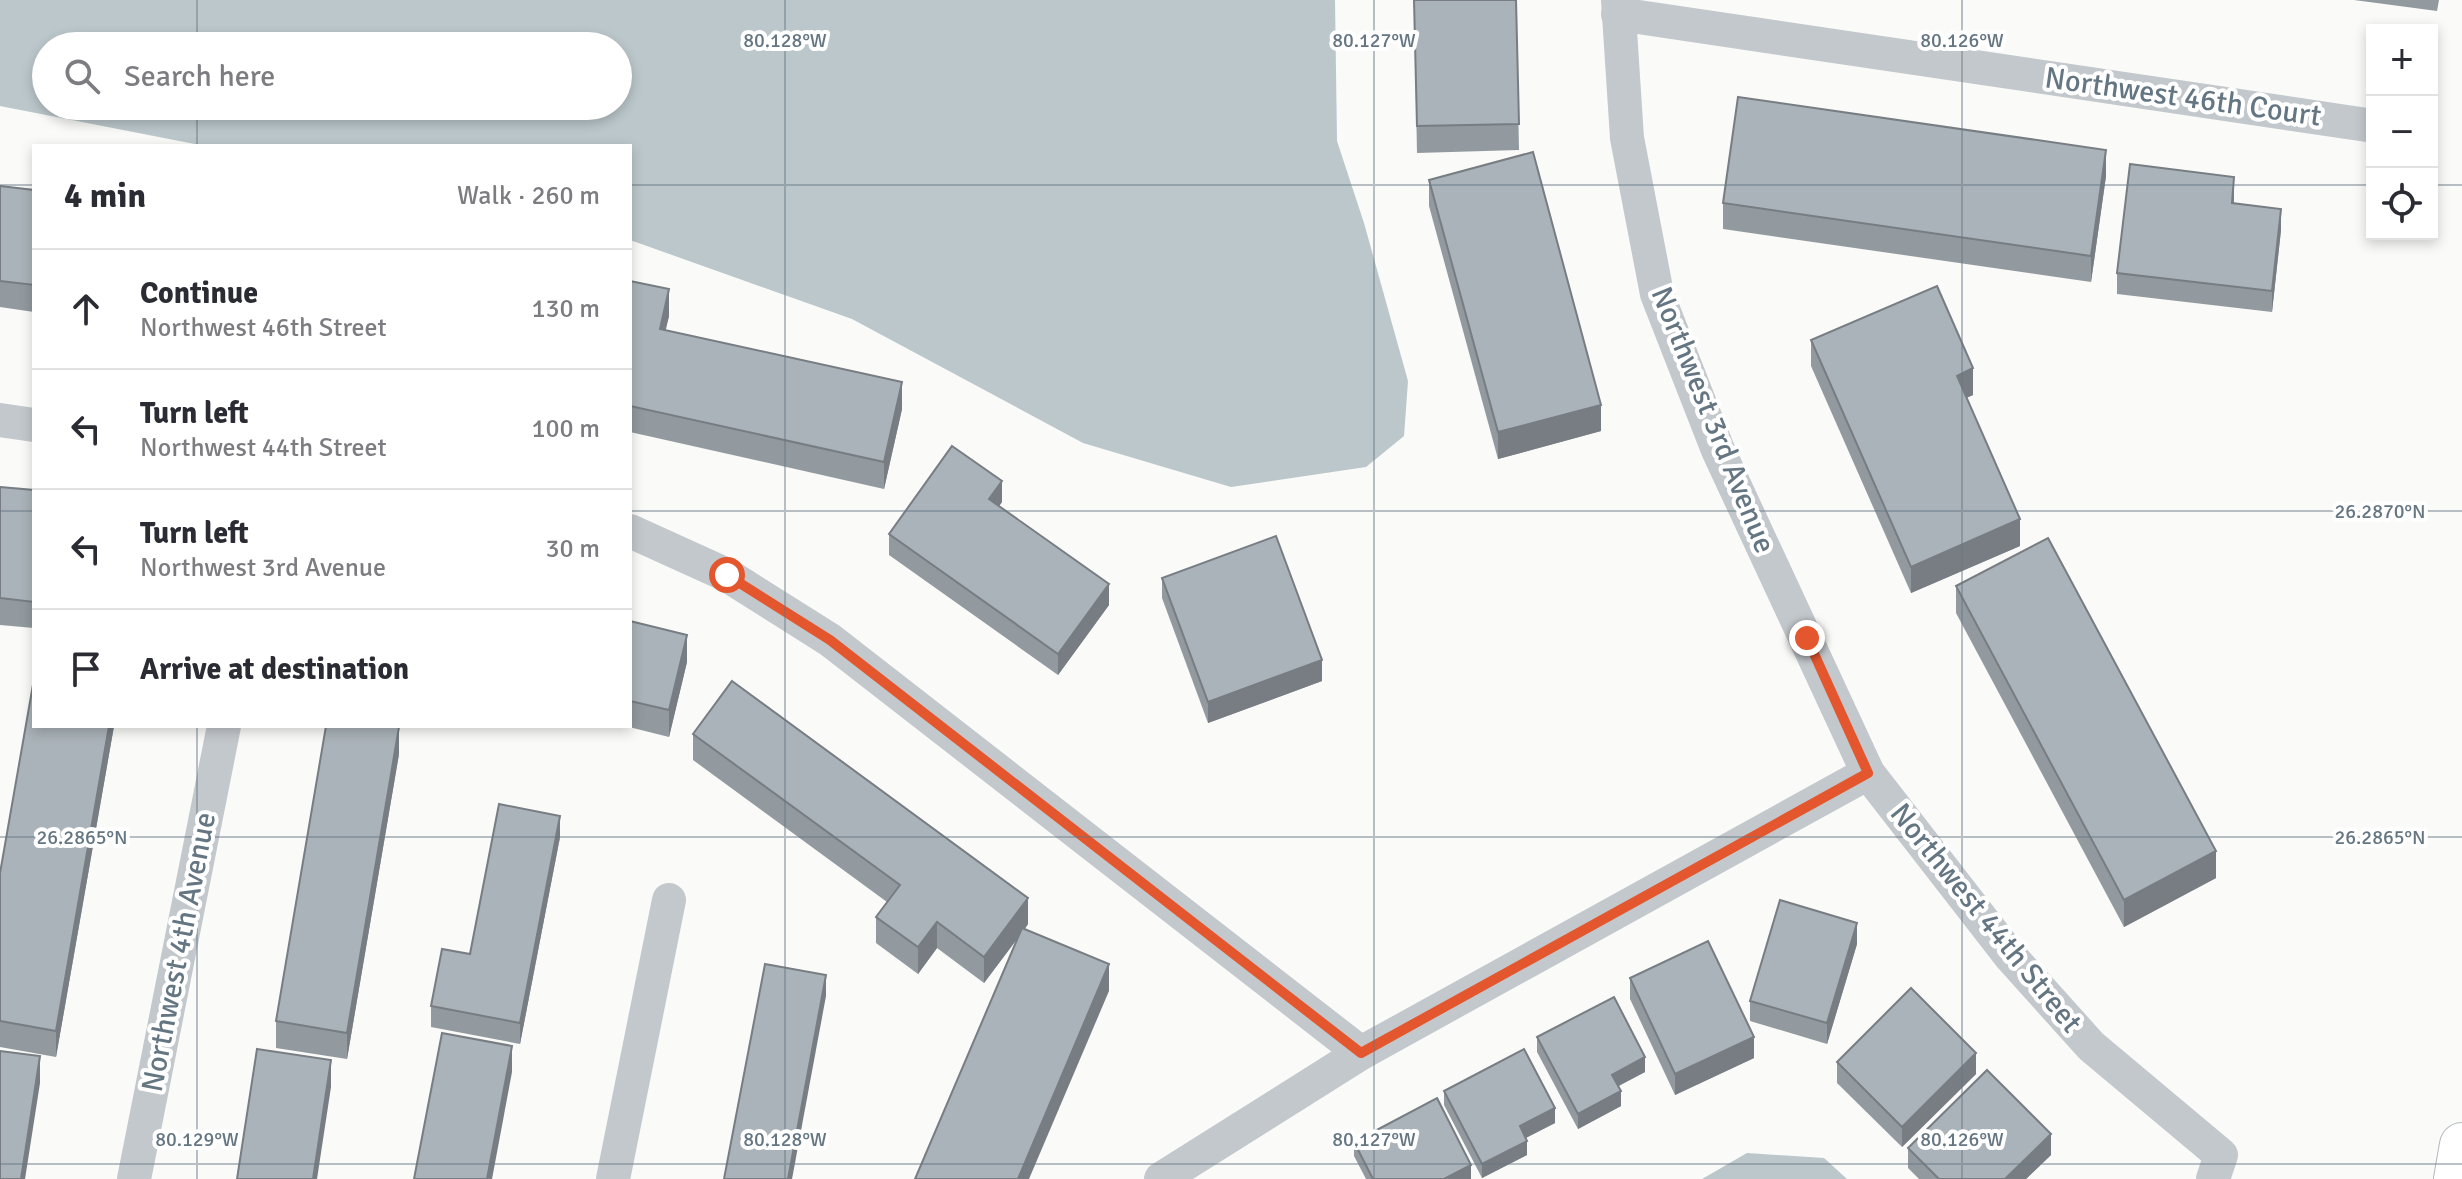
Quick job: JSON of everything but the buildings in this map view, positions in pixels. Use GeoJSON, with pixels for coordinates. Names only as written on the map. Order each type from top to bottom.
{"type":"FeatureCollection","features":[{"type":"Feature","properties":{"kind":"highway"},"geometry":{"type":"LineString","coordinates":[[2456,1179],[2462,1145]]}},
{"type":"Feature","properties":{"kind":"street","name":"Northwest 46th Court"},"geometry":{"type":"LineString","coordinates":[[1618,7],[2366,125]]}},
{"type":"Feature","properties":{"kind":"street","name":"Northwest 3rd Avenue"},"geometry":{"type":"LineString","coordinates":[[1618,7],[1627,138],[1657,294],[1718,450],[1868,773]]}},
{"type":"Feature","properties":{"kind":"street"},"geometry":{"type":"LineString","coordinates":[[0,420],[32,425]]}},
{"type":"Feature","properties":{"kind":"street"},"geometry":{"type":"LineString","coordinates":[[632,532],[727,575],[830,640],[1361,1053],[1161,1179]]}},
{"type":"Feature","properties":{"kind":"street","name":"Northwest 4th Avenue"},"geometry":{"type":"LineString","coordinates":[[134,1179],[224,728]]}},
{"type":"Feature","properties":{"kind":"street","name":"Northwest 44th Street"},"geometry":{"type":"LineString","coordinates":[[1361,1053],[1868,773],[2011,957],[2091,1046],[2217,1167]]}},
{"type":"Feature","properties":{"kind":"street"},"geometry":{"type":"LineString","coordinates":[[613,1179],[669,900]]}},
{"type":"Feature","properties":{"kind":"shaded area"},"geometry":{"type":"Polygon","coordinates":[[[0,0],[1335,0],[1337,141],[1364,223],[1408,381],[1404,436],[1366,467],[1231,487],[1083,443],[852,319],[632,241],[632,144],[195,144],[72,120],[632,120],[632,32],[32,32],[32,112],[0,106],[0,0]]]}},
{"type":"Feature","properties":{"kind":"shaded area"},"geometry":{"type":"Polygon","coordinates":[[[1747,1153],[1824,1158],[1847,1179],[1702,1179],[1747,1153]]]}},
{"type":"Feature","properties":{"kind":"route"},"geometry":{"type":"LineString","coordinates":[[727,575],[830,640],[1361,1053],[1868,773],[1807,638]]}}]}
